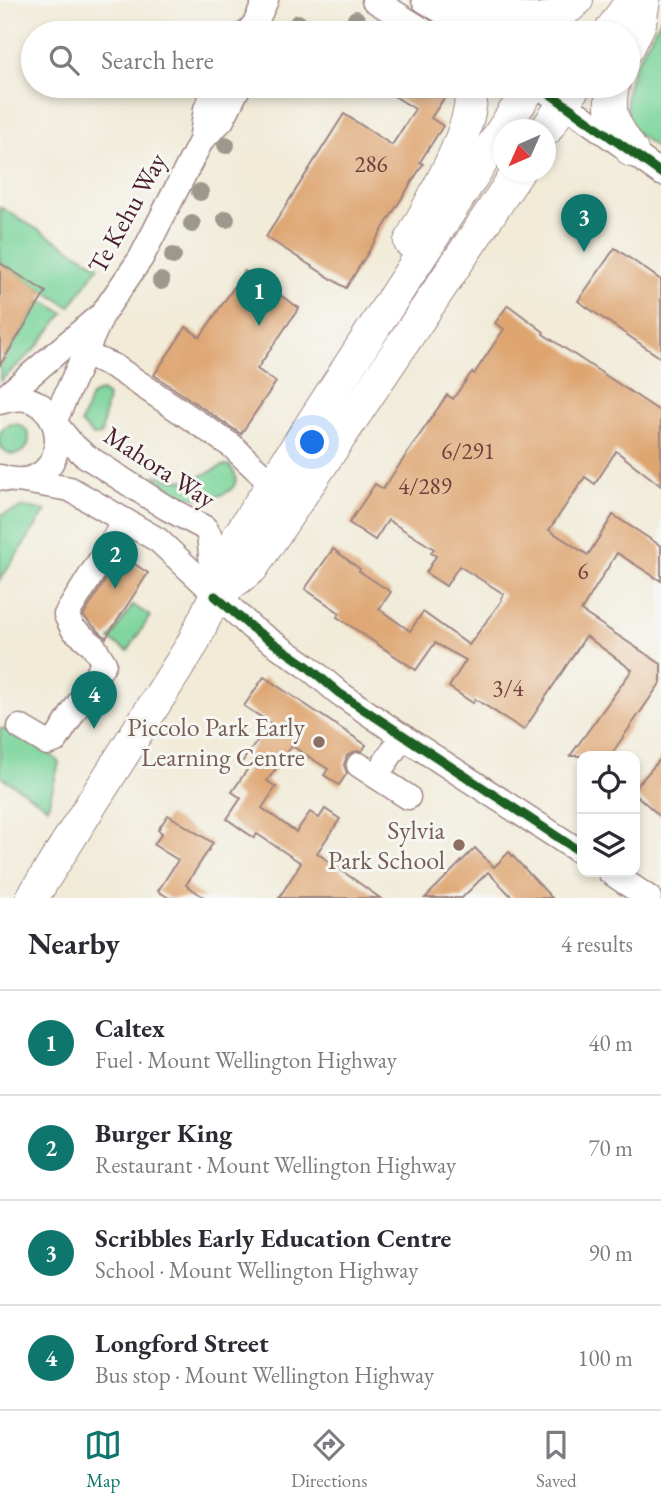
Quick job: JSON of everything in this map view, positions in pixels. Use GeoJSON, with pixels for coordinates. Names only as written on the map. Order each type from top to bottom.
{"type":"FeatureCollection","features":[{"type":"Feature","properties":{"kind":"main road"},"geometry":{"type":"LineString","coordinates":[[447,0],[527,20],[547,20],[577,0]]}},
{"type":"Feature","properties":{"kind":"main road"},"geometry":{"type":"LineString","coordinates":[[573,21],[586,0]]}},
{"type":"Feature","properties":{"kind":"main road"},"geometry":{"type":"LineString","coordinates":[[618,21],[632,0]]}},
{"type":"Feature","properties":{"kind":"main road"},"geometry":{"type":"LineString","coordinates":[[640,23],[644,0]]}},
{"type":"Feature","properties":{"kind":"main road"},"geometry":{"type":"LineString","coordinates":[[394,300],[404,254],[467,128],[471,98]]}},
{"type":"Feature","properties":{"kind":"main road"},"geometry":{"type":"LineString","coordinates":[[33,898],[192,645],[215,596],[225,557],[523,98]]}},
{"type":"Feature","properties":{"kind":"main road"},"geometry":{"type":"LineString","coordinates":[[549,119],[556,98]]}},
{"type":"Feature","properties":{"kind":"main road"},"geometry":{"type":"LineString","coordinates":[[610,98],[611,115],[632,151]]}},
{"type":"Feature","properties":{"kind":"main road"},"geometry":{"type":"LineString","coordinates":[[215,596],[252,568],[511,182]]}},
{"type":"Feature","properties":{"kind":"street"},"geometry":{"type":"LineString","coordinates":[[256,21],[266,0]]}},
{"type":"Feature","properties":{"kind":"street"},"geometry":{"type":"LineString","coordinates":[[374,0],[408,21]]}},
{"type":"Feature","properties":{"kind":"street"},"geometry":{"type":"LineString","coordinates":[[424,0],[458,21]]}},
{"type":"Feature","properties":{"kind":"street","name":"Te Kehu Way"},"geometry":{"type":"LineString","coordinates":[[201,141],[206,109],[211,98]]}},
{"type":"Feature","properties":{"kind":"street","name":"Te Kehu Way"},"geometry":{"type":"LineString","coordinates":[[54,422],[103,313],[141,258],[201,141],[222,120],[233,98]]}},
{"type":"Feature","properties":{"kind":"street"},"geometry":{"type":"LineString","coordinates":[[568,98],[661,173]]}},
{"type":"Feature","properties":{"kind":"street","name":"Te Kehu Way"},"geometry":{"type":"LineString","coordinates":[[0,402],[103,313]]}},
{"type":"Feature","properties":{"kind":"street"},"geometry":{"type":"LineString","coordinates":[[85,354],[115,367],[232,446],[273,485]]}},
{"type":"Feature","properties":{"kind":"street","name":"Te Kehu Way"},"geometry":{"type":"LineString","coordinates":[[0,402],[12,399],[32,401],[41,406],[54,422],[59,437],[57,452],[50,465],[39,475],[15,480],[0,500]]}},
{"type":"Feature","properties":{"kind":"street","name":"Mahora Way"},"geometry":{"type":"LineString","coordinates":[[54,422],[85,455],[165,507],[205,528],[209,535],[215,596]]}},
{"type":"Feature","properties":{"kind":"street"},"geometry":{"type":"LineString","coordinates":[[85,455],[94,476],[90,500]]}},
{"type":"Feature","properties":{"kind":"street"},"geometry":{"type":"LineString","coordinates":[[15,480],[70,489],[158,540],[251,628],[307,666],[339,693],[577,850]]}},
{"type":"Feature","properties":{"kind":"street"},"geometry":{"type":"LineString","coordinates":[[20,727],[47,743],[56,740],[104,663],[93,645],[73,629],[66,615],[125,522]]}},
{"type":"Feature","properties":{"kind":"street"},"geometry":{"type":"LineString","coordinates":[[403,736],[367,770],[408,797]]}},
{"type":"Feature","properties":{"kind":"street"},"geometry":{"type":"LineString","coordinates":[[618,877],[649,898]]}},
{"type":"Feature","properties":{"kind":"green space"},"geometry":{"type":"Polygon","coordinates":[[[661,18],[661,152],[629,124],[626,98],[640,98],[640,56],[661,18]]]}},
{"type":"Feature","properties":{"kind":"green space"},"geometry":{"type":"Polygon","coordinates":[[[0,207],[99,266],[70,307],[0,263],[0,207]]]}},
{"type":"Feature","properties":{"kind":"green space"},"geometry":{"type":"Polygon","coordinates":[[[41,300],[64,313],[35,349],[0,381],[0,365],[41,300]]]}},
{"type":"Feature","properties":{"kind":"green space"},"geometry":{"type":"Polygon","coordinates":[[[101,391],[108,396],[101,435],[93,436],[81,423],[91,396],[101,391]]]}},
{"type":"Feature","properties":{"kind":"green space"},"geometry":{"type":"Polygon","coordinates":[[[14,424],[25,428],[29,439],[25,450],[14,454],[3,450],[-1,439],[3,428],[14,424]]]}},
{"type":"Feature","properties":{"kind":"green space"},"geometry":{"type":"Polygon","coordinates":[[[225,465],[230,466],[236,482],[227,492],[211,497],[194,498],[184,495],[155,478],[156,475],[178,480],[192,479],[225,465]]]}},
{"type":"Feature","properties":{"kind":"green space"},"geometry":{"type":"Polygon","coordinates":[[[25,507],[46,511],[0,580],[0,515],[25,507]]]}},
{"type":"Feature","properties":{"kind":"green space"},"geometry":{"type":"Polygon","coordinates":[[[133,605],[150,616],[128,651],[110,640],[133,605]]]}},
{"type":"Feature","properties":{"kind":"green space"},"geometry":{"type":"Polygon","coordinates":[[[0,728],[32,741],[59,763],[48,807],[0,776],[0,728]]]}},
{"type":"Feature","properties":{"kind":"building"},"geometry":{"type":"Polygon","coordinates":[[[397,98],[444,98],[431,118],[443,126],[420,162],[423,164],[346,288],[266,237],[344,114],[392,145],[415,109],[397,98]]]}},
{"type":"Feature","properties":{"kind":"building"},"geometry":{"type":"Polygon","coordinates":[[[615,248],[661,280],[661,358],[578,301],[615,248]]]}},
{"type":"Feature","properties":{"kind":"building"},"geometry":{"type":"Polygon","coordinates":[[[0,263],[46,292],[0,365],[0,263]]]}},
{"type":"Feature","properties":{"kind":"building"},"geometry":{"type":"Polygon","coordinates":[[[245,271],[299,308],[257,369],[276,382],[241,434],[154,375],[186,327],[200,337],[245,271]]]}},
{"type":"Feature","properties":{"kind":"building"},"geometry":{"type":"Polygon","coordinates":[[[508,305],[544,332],[543,334],[661,412],[661,486],[616,451],[595,484],[585,477],[549,530],[588,555],[613,515],[661,546],[661,581],[617,553],[581,611],[661,664],[661,682],[613,751],[577,751],[577,756],[570,756],[632,670],[586,636],[524,730],[475,699],[473,703],[449,687],[466,660],[435,643],[416,670],[337,617],[340,613],[305,589],[333,549],[360,569],[359,571],[391,592],[379,609],[410,631],[423,612],[469,645],[502,600],[504,594],[459,566],[446,586],[426,573],[436,556],[431,553],[434,549],[388,520],[375,540],[349,523],[375,484],[383,489],[447,395],[453,399],[472,372],[474,374],[504,329],[495,323],[508,305]]]}},
{"type":"Feature","properties":{"kind":"building"},"geometry":{"type":"Polygon","coordinates":[[[121,555],[148,573],[106,638],[83,616],[121,555]]]}},
{"type":"Feature","properties":{"kind":"building"},"geometry":{"type":"Polygon","coordinates":[[[264,677],[366,745],[362,751],[347,756],[344,765],[347,773],[339,785],[324,775],[328,769],[292,746],[267,781],[276,787],[262,808],[296,832],[310,812],[319,818],[325,809],[340,819],[317,853],[380,898],[279,898],[301,863],[257,834],[254,838],[227,819],[241,798],[232,792],[247,770],[240,765],[270,723],[244,706],[264,677]]]}},
{"type":"Feature","properties":{"kind":"building"},"geometry":{"type":"Polygon","coordinates":[[[661,758],[661,817],[640,798],[640,782],[661,758]]]}},
{"type":"Feature","properties":{"kind":"building"},"geometry":{"type":"Polygon","coordinates":[[[168,815],[213,843],[186,885],[205,898],[169,898],[158,891],[178,860],[154,845],[162,833],[158,830],[168,815]]]}},
{"type":"Feature","properties":{"kind":"building"},"geometry":{"type":"Polygon","coordinates":[[[475,848],[494,867],[509,852],[552,898],[513,898],[488,872],[462,898],[425,898],[475,848]]]}},
{"type":"Feature","properties":{"kind":"cycle path"},"geometry":{"type":"LineString","coordinates":[[556,98],[661,173]]}},
{"type":"Feature","properties":{"kind":"cycle path"},"geometry":{"type":"LineString","coordinates":[[215,596],[252,628],[307,666],[339,693],[577,850]]}},
{"type":"Feature","properties":{"kind":"place","name":"Scribbles Early Education Centre"},"geometry":{"type":"Point","coordinates":[584,252]}},
{"type":"Feature","properties":{"kind":"place","name":"Caltex"},"geometry":{"type":"Point","coordinates":[259,326]}},
{"type":"Feature","properties":{"kind":"place","name":"Burger King"},"geometry":{"type":"Point","coordinates":[115,589]}},
{"type":"Feature","properties":{"kind":"place","name":"Longford Street"},"geometry":{"type":"Point","coordinates":[94,729]}},
{"type":"Feature","properties":{"kind":"place","name":"Piccolo Park Early Learning Centre"},"geometry":{"type":"Point","coordinates":[319,742]}},
{"type":"Feature","properties":{"kind":"place","name":"Sylvia Park School"},"geometry":{"type":"Point","coordinates":[459,845]}}]}
